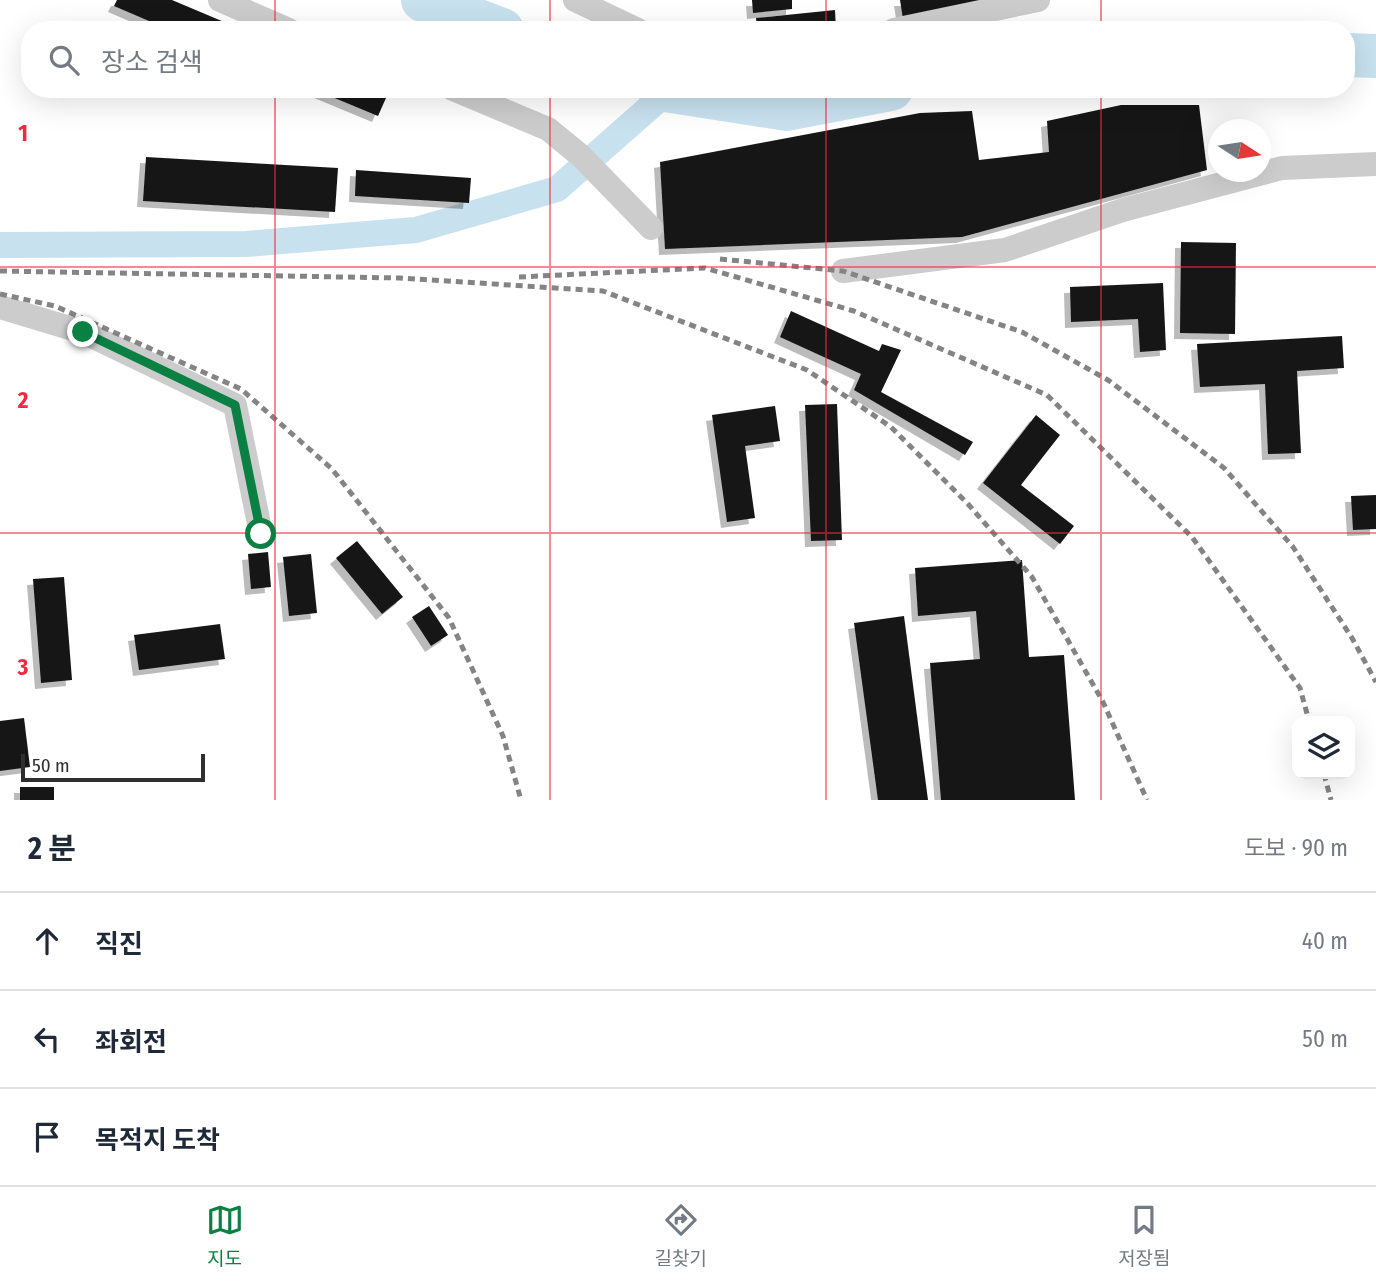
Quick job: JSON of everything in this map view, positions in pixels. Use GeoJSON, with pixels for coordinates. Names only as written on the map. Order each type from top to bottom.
{"type":"FeatureCollection","features":[{"type":"Feature","properties":{"kind":"street"},"geometry":{"type":"LineString","coordinates":[[220,0],[268,21]]}},
{"type":"Feature","properties":{"kind":"street"},"geometry":{"type":"LineString","coordinates":[[575,0],[619,21]]}},
{"type":"Feature","properties":{"kind":"street"},"geometry":{"type":"LineString","coordinates":[[937,21],[1038,0]]}},
{"type":"Feature","properties":{"kind":"street"},"geometry":{"type":"LineString","coordinates":[[474,98],[548,129],[581,156],[651,228]]}},
{"type":"Feature","properties":{"kind":"street"},"geometry":{"type":"LineString","coordinates":[[843,271],[1005,250],[1123,210],[1282,168],[1376,164]]}},
{"type":"Feature","properties":{"kind":"street"},"geometry":{"type":"LineString","coordinates":[[0,307],[83,332],[235,405],[261,534]]}},
{"type":"Feature","properties":{"kind":"building"},"geometry":{"type":"Polygon","coordinates":[[[117,0],[172,0],[222,21],[149,21],[114,6],[117,0]]]}},
{"type":"Feature","properties":{"kind":"building"},"geometry":{"type":"Polygon","coordinates":[[[752,0],[792,0],[792,9],[753,13],[752,0]]]}},
{"type":"Feature","properties":{"kind":"building"},"geometry":{"type":"Polygon","coordinates":[[[900,0],[997,0],[903,19],[900,0]]]}},
{"type":"Feature","properties":{"kind":"building"},"geometry":{"type":"Polygon","coordinates":[[[835,10],[836,21],[756,21],[756,18],[835,10]]]}},
{"type":"Feature","properties":{"kind":"building"},"geometry":{"type":"Polygon","coordinates":[[[335,98],[386,98],[378,116],[335,98]]]}},
{"type":"Feature","properties":{"kind":"building"},"geometry":{"type":"Polygon","coordinates":[[[1121,105],[1199,105],[1207,170],[962,237],[665,249],[660,162],[920,113],[972,111],[979,160],[1049,152],[1047,121],[1121,105]]]}},
{"type":"Feature","properties":{"kind":"building"},"geometry":{"type":"Polygon","coordinates":[[[146,157],[338,168],[335,212],[143,201],[146,157]]]}},
{"type":"Feature","properties":{"kind":"building"},"geometry":{"type":"Polygon","coordinates":[[[356,170],[471,178],[469,203],[355,196],[356,170]]]}},
{"type":"Feature","properties":{"kind":"building"},"geometry":{"type":"Polygon","coordinates":[[[1181,242],[1236,243],[1235,334],[1180,333],[1181,242]]]}},
{"type":"Feature","properties":{"kind":"building"},"geometry":{"type":"Polygon","coordinates":[[[1163,283],[1166,350],[1140,352],[1138,319],[1071,322],[1070,287],[1163,283]]]}},
{"type":"Feature","properties":{"kind":"building"},"geometry":{"type":"Polygon","coordinates":[[[791,311],[879,351],[882,344],[901,350],[881,392],[973,442],[965,455],[854,390],[861,374],[780,337],[791,311]]]}},
{"type":"Feature","properties":{"kind":"building"},"geometry":{"type":"Polygon","coordinates":[[[1342,336],[1344,368],[1297,371],[1301,453],[1268,454],[1265,384],[1200,387],[1197,344],[1342,336]]]}},
{"type":"Feature","properties":{"kind":"building"},"geometry":{"type":"Polygon","coordinates":[[[837,404],[842,540],[811,541],[805,405],[837,404]]]}},
{"type":"Feature","properties":{"kind":"building"},"geometry":{"type":"Polygon","coordinates":[[[775,406],[780,441],[745,446],[755,518],[727,522],[712,415],[775,406]]]}},
{"type":"Feature","properties":{"kind":"building"},"geometry":{"type":"Polygon","coordinates":[[[1036,415],[1060,435],[1021,485],[1074,526],[1060,544],[983,483],[1036,415]]]}},
{"type":"Feature","properties":{"kind":"building"},"geometry":{"type":"Polygon","coordinates":[[[1376,495],[1376,529],[1353,530],[1351,496],[1376,495]]]}},
{"type":"Feature","properties":{"kind":"building"},"geometry":{"type":"Polygon","coordinates":[[[357,541],[403,597],[382,614],[336,558],[357,541]]]}},
{"type":"Feature","properties":{"kind":"building"},"geometry":{"type":"Polygon","coordinates":[[[268,552],[271,587],[251,589],[248,554],[268,552]]]}},
{"type":"Feature","properties":{"kind":"building"},"geometry":{"type":"Polygon","coordinates":[[[311,554],[317,613],[289,616],[283,557],[311,554]]]}},
{"type":"Feature","properties":{"kind":"building"},"geometry":{"type":"Polygon","coordinates":[[[1022,560],[1029,657],[1064,655],[1075,800],[941,800],[930,663],[980,659],[976,611],[918,616],[915,568],[1022,560]]]}},
{"type":"Feature","properties":{"kind":"building"},"geometry":{"type":"Polygon","coordinates":[[[64,577],[72,680],[41,683],[33,579],[64,577]]]}},
{"type":"Feature","properties":{"kind":"building"},"geometry":{"type":"Polygon","coordinates":[[[429,606],[448,635],[431,646],[412,617],[429,606]]]}},
{"type":"Feature","properties":{"kind":"building"},"geometry":{"type":"Polygon","coordinates":[[[904,616],[928,800],[878,800],[854,623],[904,616]]]}},
{"type":"Feature","properties":{"kind":"building"},"geometry":{"type":"Polygon","coordinates":[[[220,624],[225,659],[139,670],[134,635],[220,624]]]}},
{"type":"Feature","properties":{"kind":"building"},"geometry":{"type":"Polygon","coordinates":[[[24,718],[30,767],[0,771],[0,721],[24,718]]]}},
{"type":"Feature","properties":{"kind":"building"},"geometry":{"type":"Polygon","coordinates":[[[20,787],[54,787],[54,800],[20,800],[20,787]]]}},
{"type":"Feature","properties":{"kind":"waterway"},"geometry":{"type":"LineString","coordinates":[[423,0],[478,21]]}},
{"type":"Feature","properties":{"kind":"waterway"},"geometry":{"type":"LineString","coordinates":[[1355,55],[1376,56]]}},
{"type":"Feature","properties":{"kind":"waterway"},"geometry":{"type":"LineString","coordinates":[[0,245],[246,244],[416,230],[557,189],[660,98]]}},
{"type":"Feature","properties":{"kind":"waterway"},"geometry":{"type":"LineString","coordinates":[[717,98],[787,109],[844,98]]}},
{"type":"Feature","properties":{"kind":"railway"},"geometry":{"type":"LineString","coordinates":[[720,259],[843,271],[1022,332],[1108,380],[1224,468],[1293,547],[1352,638],[1376,682]]}},
{"type":"Feature","properties":{"kind":"railway"},"geometry":{"type":"LineString","coordinates":[[519,277],[705,268],[854,311],[1047,395],[1192,537],[1300,688],[1308,716]]}},
{"type":"Feature","properties":{"kind":"railway"},"geometry":{"type":"LineString","coordinates":[[0,271],[400,278],[603,291],[807,370],[891,427],[968,504],[1032,577],[1103,702],[1147,800]]}},
{"type":"Feature","properties":{"kind":"railway"},"geometry":{"type":"LineString","coordinates":[[0,294],[55,306],[241,389],[332,469],[449,618],[503,736],[521,800]]}},
{"type":"Feature","properties":{"kind":"railway"},"geometry":{"type":"LineString","coordinates":[[1325,779],[1331,800]]}},
{"type":"Feature","properties":{"kind":"route"},"geometry":{"type":"LineString","coordinates":[[83,332],[235,405],[261,534]]}}]}
